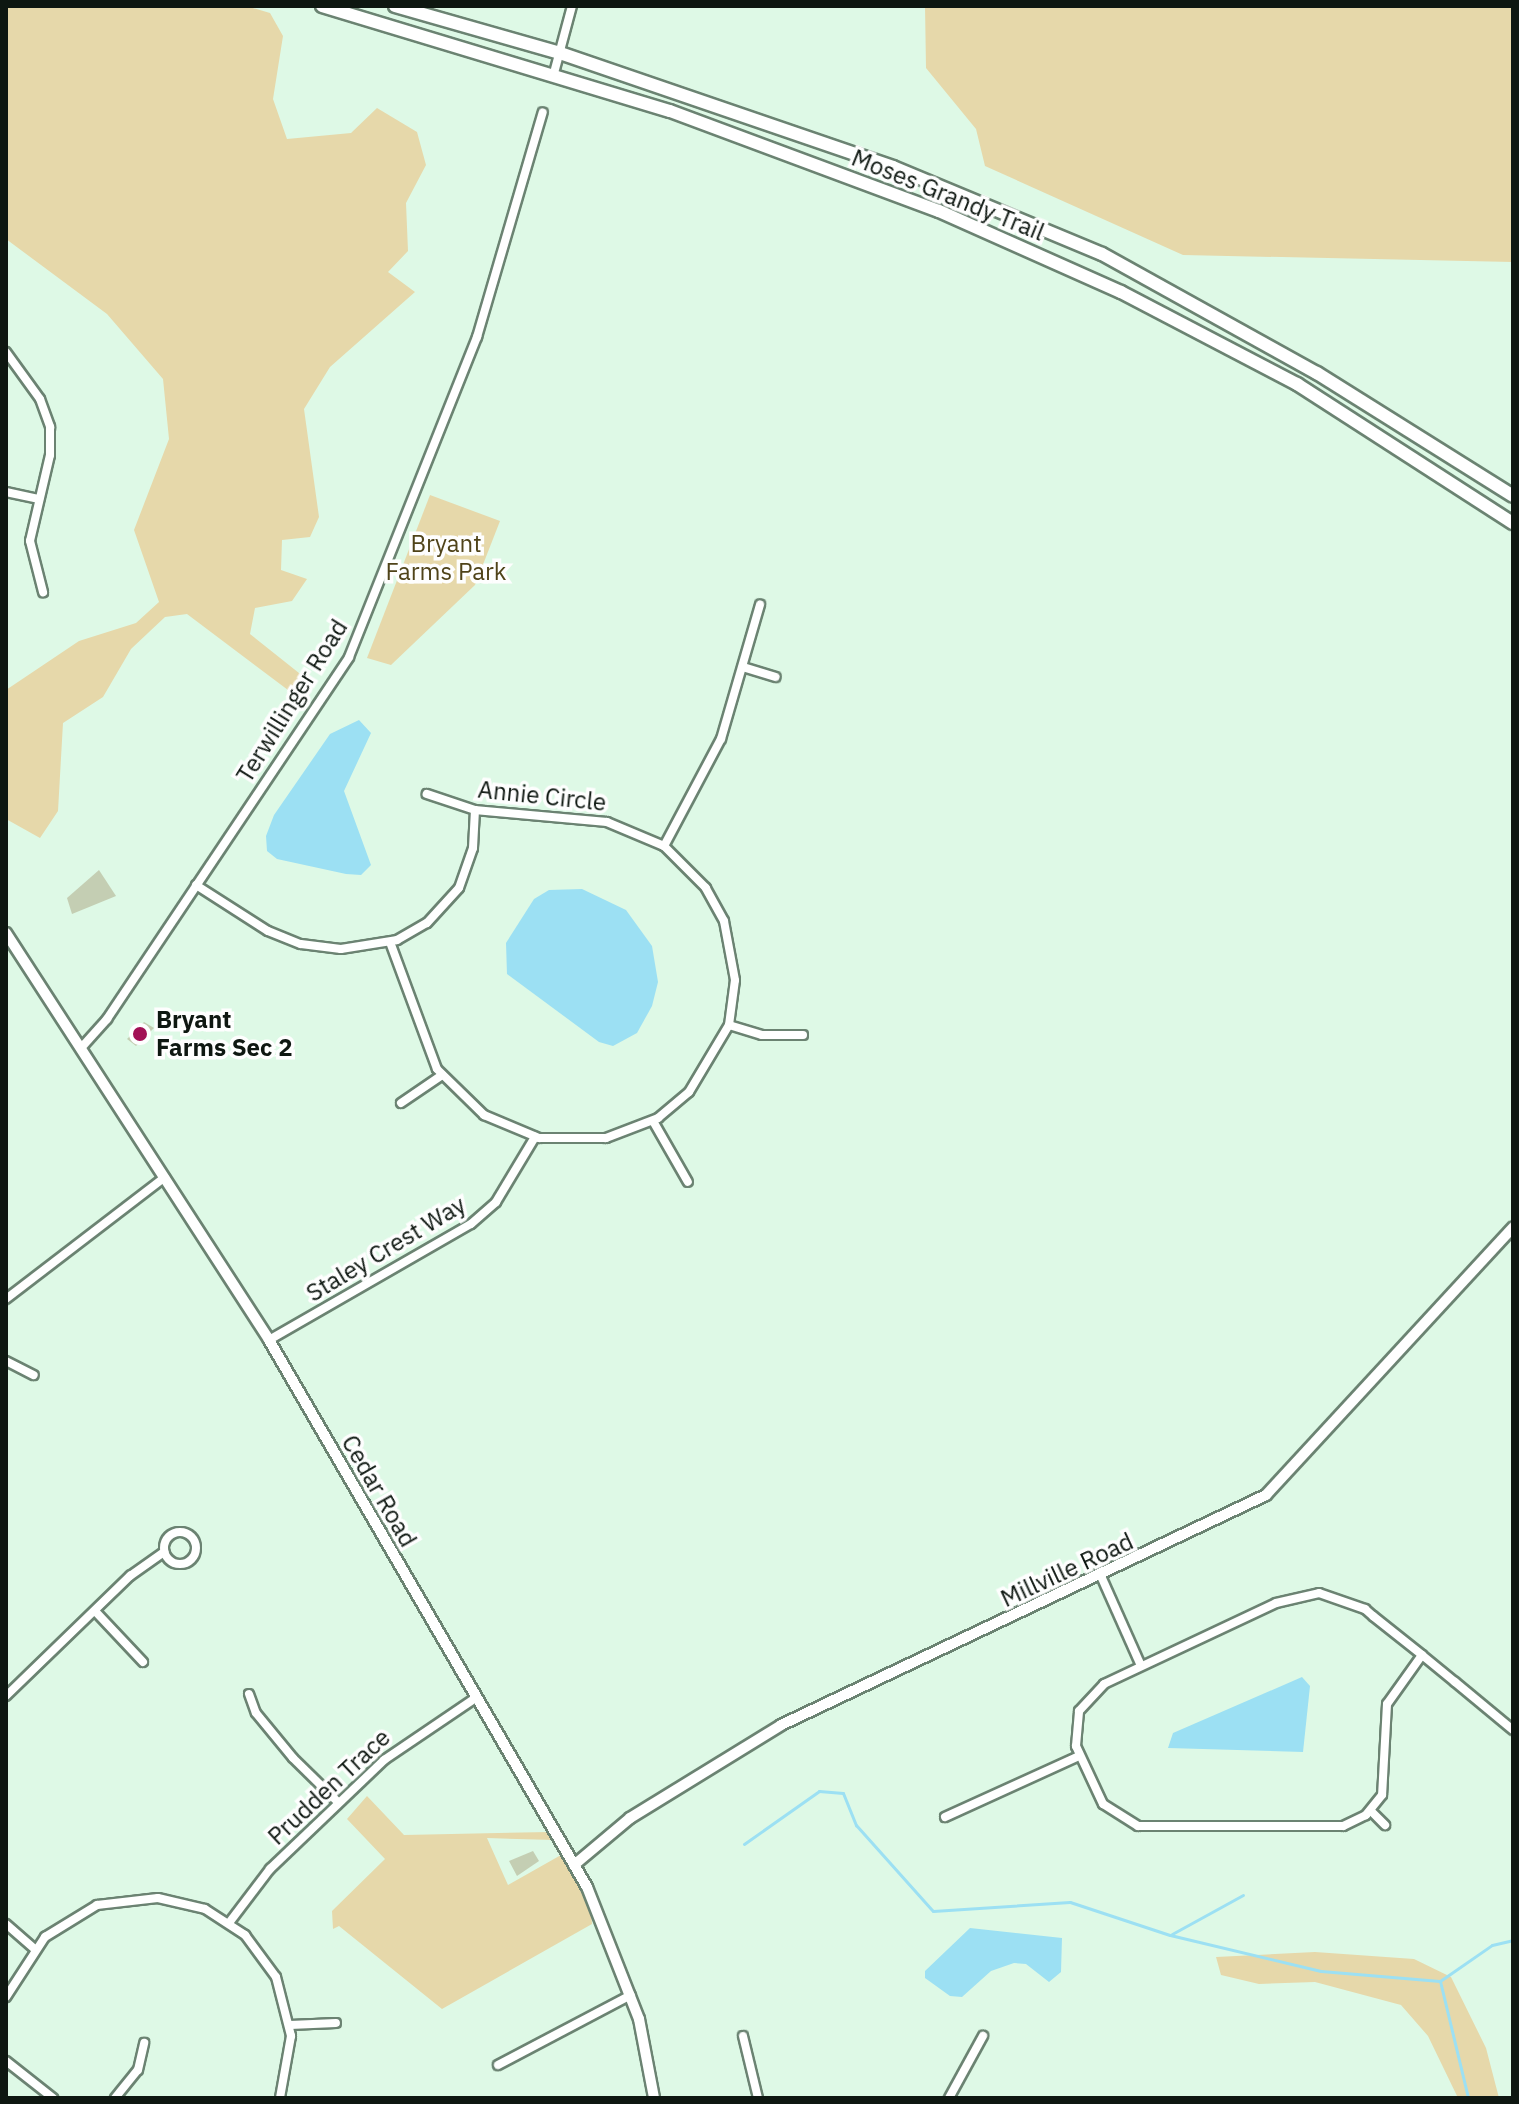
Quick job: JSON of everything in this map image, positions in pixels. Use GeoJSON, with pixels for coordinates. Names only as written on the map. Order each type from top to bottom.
{"type":"FeatureCollection","features":[{"type":"Feature","properties":{"kind":"main road","name":"Moses Grandy Trail"},"geometry":{"type":"LineString","coordinates":[[322,6],[554,73],[939,211],[1121,292],[1297,384],[1513,523]]}},
{"type":"Feature","properties":{"kind":"main road","name":"Moses Grandy Trail"},"geometry":{"type":"LineString","coordinates":[[395,6],[560,53],[893,167],[1102,254],[1317,373],[1513,496]]}},
{"type":"Feature","properties":{"kind":"street"},"geometry":{"type":"LineString","coordinates":[[554,73],[572,6]]}},
{"type":"Feature","properties":{"kind":"street","name":"Terwillinger Road"},"geometry":{"type":"LineString","coordinates":[[81,1048],[107,1019],[349,657],[477,337],[543,112]]}},
{"type":"Feature","properties":{"kind":"street"},"geometry":{"type":"LineString","coordinates":[[6,352],[40,399],[50,427],[30,548],[43,592]]}},
{"type":"Feature","properties":{"kind":"street"},"geometry":{"type":"LineString","coordinates":[[6,492],[39,499]]}},
{"type":"Feature","properties":{"kind":"street"},"geometry":{"type":"LineString","coordinates":[[664,846],[709,770],[760,605]]}},
{"type":"Feature","properties":{"kind":"street"},"geometry":{"type":"LineString","coordinates":[[743,667],[775,677]]}},
{"type":"Feature","properties":{"kind":"street","name":"Annie Circle"},"geometry":{"type":"LineString","coordinates":[[390,942],[442,1075],[484,1115],[535,1137],[606,1138],[653,1121],[689,1092],[729,1025],[735,980],[724,921],[706,888],[664,846],[607,822],[475,810],[427,794]]}},
{"type":"Feature","properties":{"kind":"street"},"geometry":{"type":"LineString","coordinates":[[196,885],[301,944],[341,949],[390,942],[427,923],[459,888],[473,848],[475,810]]}},
{"type":"Feature","properties":{"kind":"street","name":"Cedar Road"},"geometry":{"type":"LineString","coordinates":[[6,933],[269,1340],[474,1699],[574,1865],[600,1913],[631,1995],[654,2098]]}},
{"type":"Feature","properties":{"kind":"street"},"geometry":{"type":"LineString","coordinates":[[729,1025],[762,1035],[803,1035]]}},
{"type":"Feature","properties":{"kind":"street"},"geometry":{"type":"LineString","coordinates":[[401,1103],[442,1075]]}},
{"type":"Feature","properties":{"kind":"street"},"geometry":{"type":"LineString","coordinates":[[653,1121],[688,1182]]}},
{"type":"Feature","properties":{"kind":"street","name":"Staley Crest Way"},"geometry":{"type":"LineString","coordinates":[[269,1340],[471,1224],[496,1202],[535,1137]]}},
{"type":"Feature","properties":{"kind":"street"},"geometry":{"type":"LineString","coordinates":[[6,1299],[165,1177]]}},
{"type":"Feature","properties":{"kind":"street","name":"Millville Road"},"geometry":{"type":"LineString","coordinates":[[574,1865],[630,1818],[781,1725],[1101,1576],[1274,1489],[1513,1227]]}},
{"type":"Feature","properties":{"kind":"street"},"geometry":{"type":"LineString","coordinates":[[6,1361],[34,1375]]}},
{"type":"Feature","properties":{"kind":"street"},"geometry":{"type":"LineString","coordinates":[[6,1696],[95,1611],[164,1552],[172,1534],[187,1534],[194,1541],[194,1557],[185,1564],[175,1564],[164,1552]]}},
{"type":"Feature","properties":{"kind":"street"},"geometry":{"type":"LineString","coordinates":[[1101,1576],[1141,1666]]}},
{"type":"Feature","properties":{"kind":"street"},"geometry":{"type":"LineString","coordinates":[[1422,1655],[1387,1704],[1385,1783],[1371,1811],[1332,1828],[1138,1826],[1103,1804],[1079,1756],[1076,1725],[1085,1700],[1141,1666],[1276,1603],[1319,1593],[1365,1609],[1422,1655],[1513,1730]]}},
{"type":"Feature","properties":{"kind":"street"},"geometry":{"type":"LineString","coordinates":[[95,1611],[143,1662]]}},
{"type":"Feature","properties":{"kind":"street"},"geometry":{"type":"LineString","coordinates":[[249,1694],[274,1736],[338,1802]]}},
{"type":"Feature","properties":{"kind":"street","name":"Prudden Trace"},"geometry":{"type":"LineString","coordinates":[[229,1923],[251,1891],[338,1802],[414,1736],[474,1699]]}},
{"type":"Feature","properties":{"kind":"street"},"geometry":{"type":"LineString","coordinates":[[945,1817],[1079,1756]]}},
{"type":"Feature","properties":{"kind":"street"},"geometry":{"type":"LineString","coordinates":[[1371,1811],[1385,1825]]}},
{"type":"Feature","properties":{"kind":"street"},"geometry":{"type":"LineString","coordinates":[[6,1997],[35,1949],[78,1914],[118,1899],[180,1901],[229,1923],[271,1968],[290,2025],[289,2070],[280,2098]]}},
{"type":"Feature","properties":{"kind":"street"},"geometry":{"type":"LineString","coordinates":[[6,1924],[35,1949]]}},
{"type":"Feature","properties":{"kind":"street"},"geometry":{"type":"LineString","coordinates":[[498,2065],[631,1995]]}},
{"type":"Feature","properties":{"kind":"street"},"geometry":{"type":"LineString","coordinates":[[290,2025],[336,2023]]}},
{"type":"Feature","properties":{"kind":"street"},"geometry":{"type":"LineString","coordinates":[[743,2036],[758,2098]]}},
{"type":"Feature","properties":{"kind":"street"},"geometry":{"type":"LineString","coordinates":[[949,2098],[983,2036]]}},
{"type":"Feature","properties":{"kind":"street"},"geometry":{"type":"LineString","coordinates":[[115,2098],[138,2070],[144,2043]]}},
{"type":"Feature","properties":{"kind":"street"},"geometry":{"type":"LineString","coordinates":[[6,2061],[53,2098]]}},
{"type":"Feature","properties":{"kind":"green space"},"geometry":{"type":"Polygon","coordinates":[[[6,6],[246,6],[270,13],[283,36],[273,99],[287,139],[351,133],[377,108],[417,132],[426,165],[406,203],[408,251],[388,272],[415,292],[330,367],[304,409],[319,517],[310,537],[282,540],[281,570],[307,579],[292,601],[255,608],[250,634],[304,677],[304,702],[187,614],[165,617],[131,649],[103,697],[63,723],[58,811],[40,838],[6,819],[6,690],[79,641],[136,623],[159,602],[134,530],[169,439],[163,379],[107,314],[6,239],[6,6]]]}},
{"type":"Feature","properties":{"kind":"green space"},"geometry":{"type":"Polygon","coordinates":[[[925,6],[1513,6],[1513,262],[1183,255],[985,166],[976,129],[926,68],[925,6]]]}},
{"type":"Feature","properties":{"kind":"green space","name":"Bryant Farms Park"},"geometry":{"type":"Polygon","coordinates":[[[430,495],[500,521],[475,585],[391,665],[367,658],[430,495]]]}},
{"type":"Feature","properties":{"kind":"green space"},"geometry":{"type":"Polygon","coordinates":[[[367,1796],[404,1835],[549,1832],[554,1840],[487,1838],[508,1885],[561,1855],[591,1910],[592,1924],[442,2009],[339,1926],[333,1929],[332,1911],[385,1859],[347,1819],[367,1796]]]}},
{"type":"Feature","properties":{"kind":"green space"},"geometry":{"type":"Polygon","coordinates":[[[1315,1952],[1414,1959],[1451,1977],[1486,2048],[1499,2098],[1458,2098],[1428,2036],[1401,2005],[1315,1982],[1259,1984],[1221,1975],[1216,1957],[1315,1952]]]}},
{"type":"Feature","properties":{"kind":"water"},"geometry":{"type":"Polygon","coordinates":[[[359,720],[371,733],[344,791],[371,865],[361,875],[277,859],[267,851],[266,836],[274,815],[330,734],[359,720]]]}},
{"type":"Feature","properties":{"kind":"water"},"geometry":{"type":"Polygon","coordinates":[[[582,889],[626,910],[652,946],[658,982],[652,1006],[637,1033],[613,1046],[599,1042],[507,974],[506,943],[534,899],[549,890],[582,889]]]}},
{"type":"Feature","properties":{"kind":"water"},"geometry":{"type":"Polygon","coordinates":[[[1302,1677],[1310,1686],[1303,1752],[1168,1748],[1173,1733],[1302,1677]]]}},
{"type":"Feature","properties":{"kind":"water"},"geometry":{"type":"Polygon","coordinates":[[[970,1928],[1062,1938],[1061,1972],[1049,1982],[1026,1964],[1014,1963],[991,1971],[962,1997],[950,1996],[925,1978],[925,1971],[970,1928]]]}},
{"type":"Feature","properties":{"kind":"building"},"geometry":{"type":"Polygon","coordinates":[[[99,870],[116,896],[72,914],[67,898],[99,870]]]}},
{"type":"Feature","properties":{"kind":"building","name":"Bryant Farms Sec 2"},"geometry":{"type":"Polygon","coordinates":[[[144,1022],[154,1028],[136,1046],[127,1039],[144,1022]]]}},
{"type":"Feature","properties":{"kind":"building"},"geometry":{"type":"Polygon","coordinates":[[[533,1851],[539,1861],[517,1876],[509,1861],[533,1851]]]}},
{"type":"Feature","properties":{"kind":"waterway"},"geometry":{"type":"LineString","coordinates":[[744,1844],[819,1791],[843,1793],[856,1825],[933,1911],[1070,1902],[1170,1935],[1321,1971],[1440,1981],[1492,1945],[1513,1940]]}},
{"type":"Feature","properties":{"kind":"waterway"},"geometry":{"type":"LineString","coordinates":[[1172,1934],[1243,1895]]}},
{"type":"Feature","properties":{"kind":"waterway"},"geometry":{"type":"LineString","coordinates":[[1440,1981],[1468,2098]]}},
{"type":"Feature","properties":{"kind":"place","name":"Bryant Farms Sec 2"},"geometry":{"type":"Point","coordinates":[140,1034]}}]}
